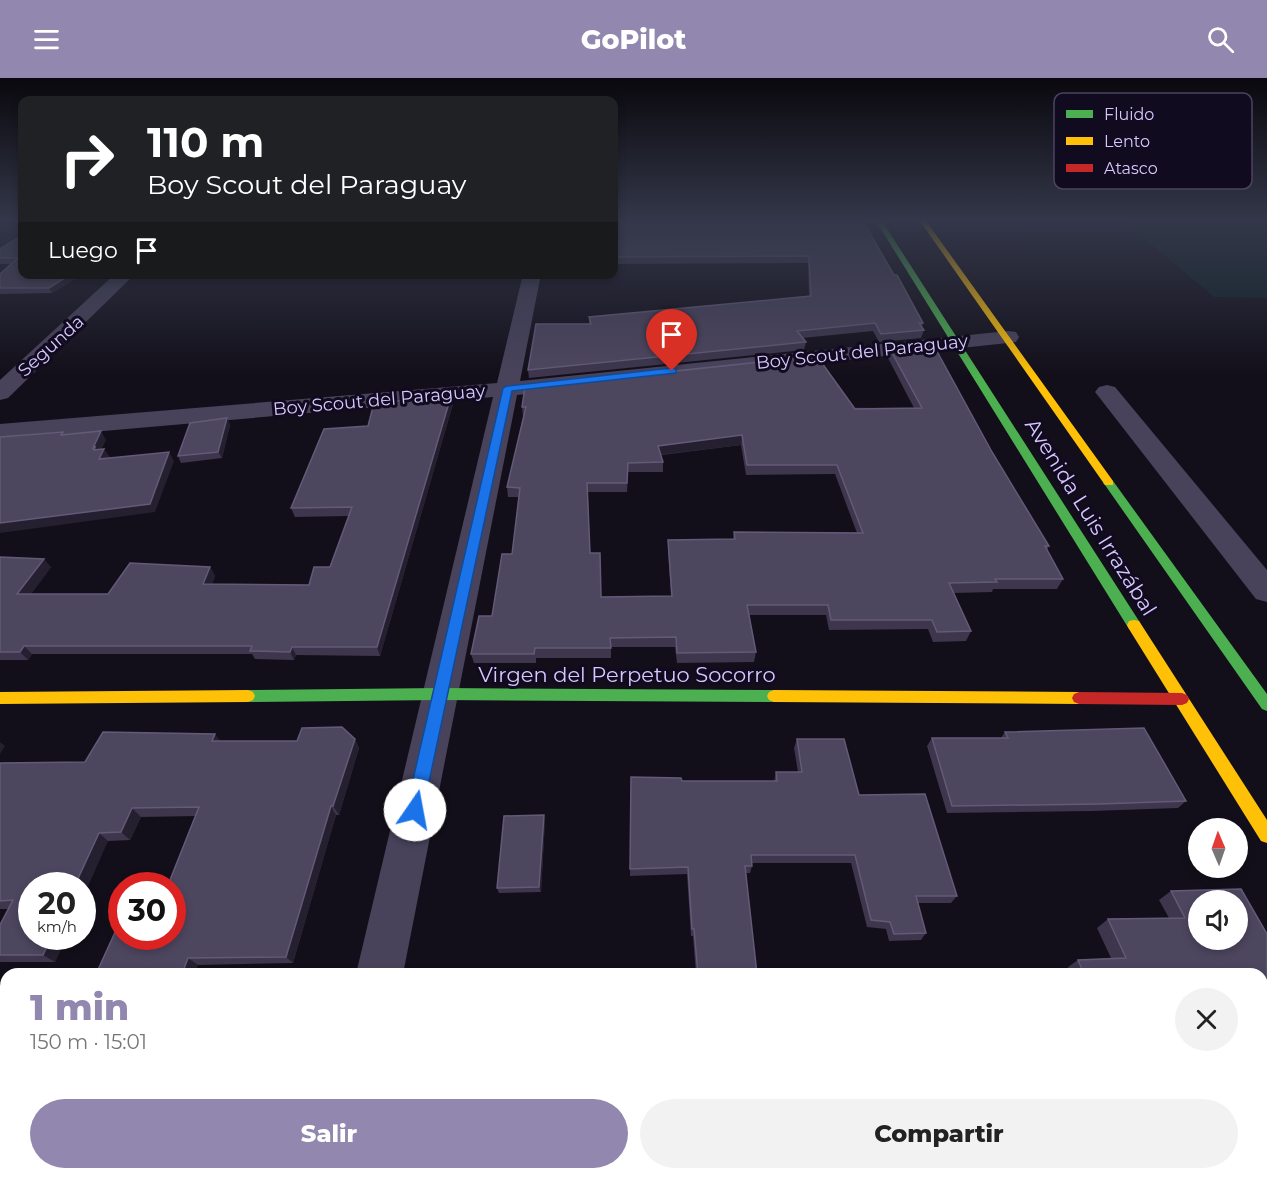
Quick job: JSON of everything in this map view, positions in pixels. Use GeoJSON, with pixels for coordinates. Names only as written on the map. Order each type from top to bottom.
{"type":"FeatureCollection","features":[{"type":"Feature","properties":{"kind":"main road","name":"Avenida Luis Irrazábal"},"geometry":{"type":"LineString","coordinates":[[911,272],[1267,835]]}},
{"type":"Feature","properties":{"kind":"main road","name":"Avenida Luis Irrazábal"},"geometry":{"type":"LineString","coordinates":[[961,272],[1267,705]]}},
{"type":"Feature","properties":{"kind":"main road","name":"Virgen del Perpetuo Socorro"},"geometry":{"type":"LineString","coordinates":[[0,698],[440,694],[1182,699]]}},
{"type":"Feature","properties":{"kind":"street","name":"Segunda"},"geometry":{"type":"LineString","coordinates":[[0,393],[121,279]]}},
{"type":"Feature","properties":{"kind":"street"},"geometry":{"type":"LineString","coordinates":[[380,968],[531,279]]}},
{"type":"Feature","properties":{"kind":"street","name":"Boy Scout del Paraguay"},"geometry":{"type":"LineString","coordinates":[[0,432],[507,388],[1008,337]]}},
{"type":"Feature","properties":{"kind":"street"},"geometry":{"type":"LineString","coordinates":[[1107,392],[1267,591]]}},
{"type":"Feature","properties":{"kind":"green space"},"geometry":{"type":"Polygon","coordinates":[[[1185,272],[1267,272],[1267,298],[1214,297],[1185,272]]]}},
{"type":"Feature","properties":{"kind":"building"},"geometry":{"type":"Polygon","coordinates":[[[18,272],[18,279],[63,279],[49,288],[0,288],[0,274],[18,272]]]}},
{"type":"Feature","properties":{"kind":"building"},"geometry":{"type":"Polygon","coordinates":[[[810,272],[892,272],[897,275],[923,323],[919,323],[924,330],[881,334],[875,323],[797,331],[806,342],[528,370],[536,324],[591,324],[589,317],[811,296],[810,272]]]}},
{"type":"Feature","properties":{"kind":"building"},"geometry":{"type":"Polygon","coordinates":[[[933,344],[992,452],[1049,546],[1045,546],[1063,579],[995,579],[997,582],[949,583],[971,631],[937,632],[932,620],[831,620],[828,605],[747,605],[756,652],[677,653],[676,637],[610,638],[611,648],[535,648],[534,654],[471,654],[479,616],[492,616],[502,554],[512,554],[520,488],[507,487],[526,407],[522,407],[525,387],[817,356],[855,409],[922,408],[890,349],[933,344]],[[742,435],[658,446],[663,462],[628,463],[627,483],[587,483],[590,553],[600,553],[601,597],[672,596],[668,540],[735,539],[734,532],[863,533],[837,465],[747,465],[742,435]]]}},
{"type":"Feature","properties":{"kind":"building"},"geometry":{"type":"Polygon","coordinates":[[[451,396],[377,647],[292,647],[290,652],[250,651],[252,646],[24,646],[20,652],[0,652],[0,557],[44,559],[17,594],[108,594],[130,563],[210,567],[203,584],[309,585],[314,567],[330,567],[352,507],[291,508],[324,429],[368,426],[374,403],[451,396]]]}},
{"type":"Feature","properties":{"kind":"building"},"geometry":{"type":"Polygon","coordinates":[[[227,418],[218,452],[178,456],[190,423],[227,418]]]}},
{"type":"Feature","properties":{"kind":"building"},"geometry":{"type":"Polygon","coordinates":[[[101,431],[93,448],[95,447],[94,450],[104,449],[99,459],[169,452],[150,504],[0,523],[0,437],[101,431]]]}},
{"type":"Feature","properties":{"kind":"building"},"geometry":{"type":"Polygon","coordinates":[[[342,727],[355,739],[333,806],[331,806],[286,957],[188,958],[184,968],[99,968],[108,948],[108,950],[186,950],[186,872],[173,872],[199,807],[132,808],[121,832],[99,833],[81,872],[18,872],[18,950],[45,950],[43,955],[0,955],[0,925],[13,900],[0,901],[0,763],[85,762],[103,732],[215,734],[212,741],[297,741],[302,728],[342,727]]]}},
{"type":"Feature","properties":{"kind":"building"},"geometry":{"type":"Polygon","coordinates":[[[1144,728],[1186,801],[952,806],[932,738],[1008,738],[1005,732],[1144,728]]]}},
{"type":"Feature","properties":{"kind":"building"},"geometry":{"type":"Polygon","coordinates":[[[797,739],[844,739],[859,795],[925,794],[957,896],[916,896],[926,933],[894,934],[890,922],[871,920],[855,855],[751,855],[752,866],[745,866],[756,968],[697,968],[694,929],[692,929],[688,867],[630,869],[631,777],[681,778],[682,781],[777,781],[776,772],[802,772],[797,739]]]}},
{"type":"Feature","properties":{"kind":"building"},"geometry":{"type":"Polygon","coordinates":[[[544,815],[539,887],[497,888],[504,816],[544,815]]]}},
{"type":"Feature","properties":{"kind":"building"},"geometry":{"type":"Polygon","coordinates":[[[1171,891],[1188,891],[1188,950],[1248,950],[1248,901],[1267,934],[1267,968],[1081,968],[1078,960],[1126,958],[1108,919],[1185,918],[1171,891]]]}},
{"type":"Feature","properties":{"kind":"traffic: fast"},"geometry":{"type":"LineString","coordinates":[[911,272],[1134,625]]}},
{"type":"Feature","properties":{"kind":"traffic: fast"},"geometry":{"type":"LineString","coordinates":[[1109,483],[1267,705]]}},
{"type":"Feature","properties":{"kind":"traffic: fast"},"geometry":{"type":"LineString","coordinates":[[248,696],[440,694],[774,696]]}},
{"type":"Feature","properties":{"kind":"traffic: slow"},"geometry":{"type":"LineString","coordinates":[[959,272],[1109,483]]}},
{"type":"Feature","properties":{"kind":"traffic: slow"},"geometry":{"type":"LineString","coordinates":[[1134,625],[1267,835]]}},
{"type":"Feature","properties":{"kind":"traffic: slow"},"geometry":{"type":"LineString","coordinates":[[0,698],[248,696]]}},
{"type":"Feature","properties":{"kind":"traffic: slow"},"geometry":{"type":"LineString","coordinates":[[774,696],[1079,698]]}},
{"type":"Feature","properties":{"kind":"traffic: jam"},"geometry":{"type":"LineString","coordinates":[[1079,698],[1182,699]]}},
{"type":"Feature","properties":{"kind":"route"},"geometry":{"type":"LineString","coordinates":[[415,810],[507,388],[672,371]]}}]}
